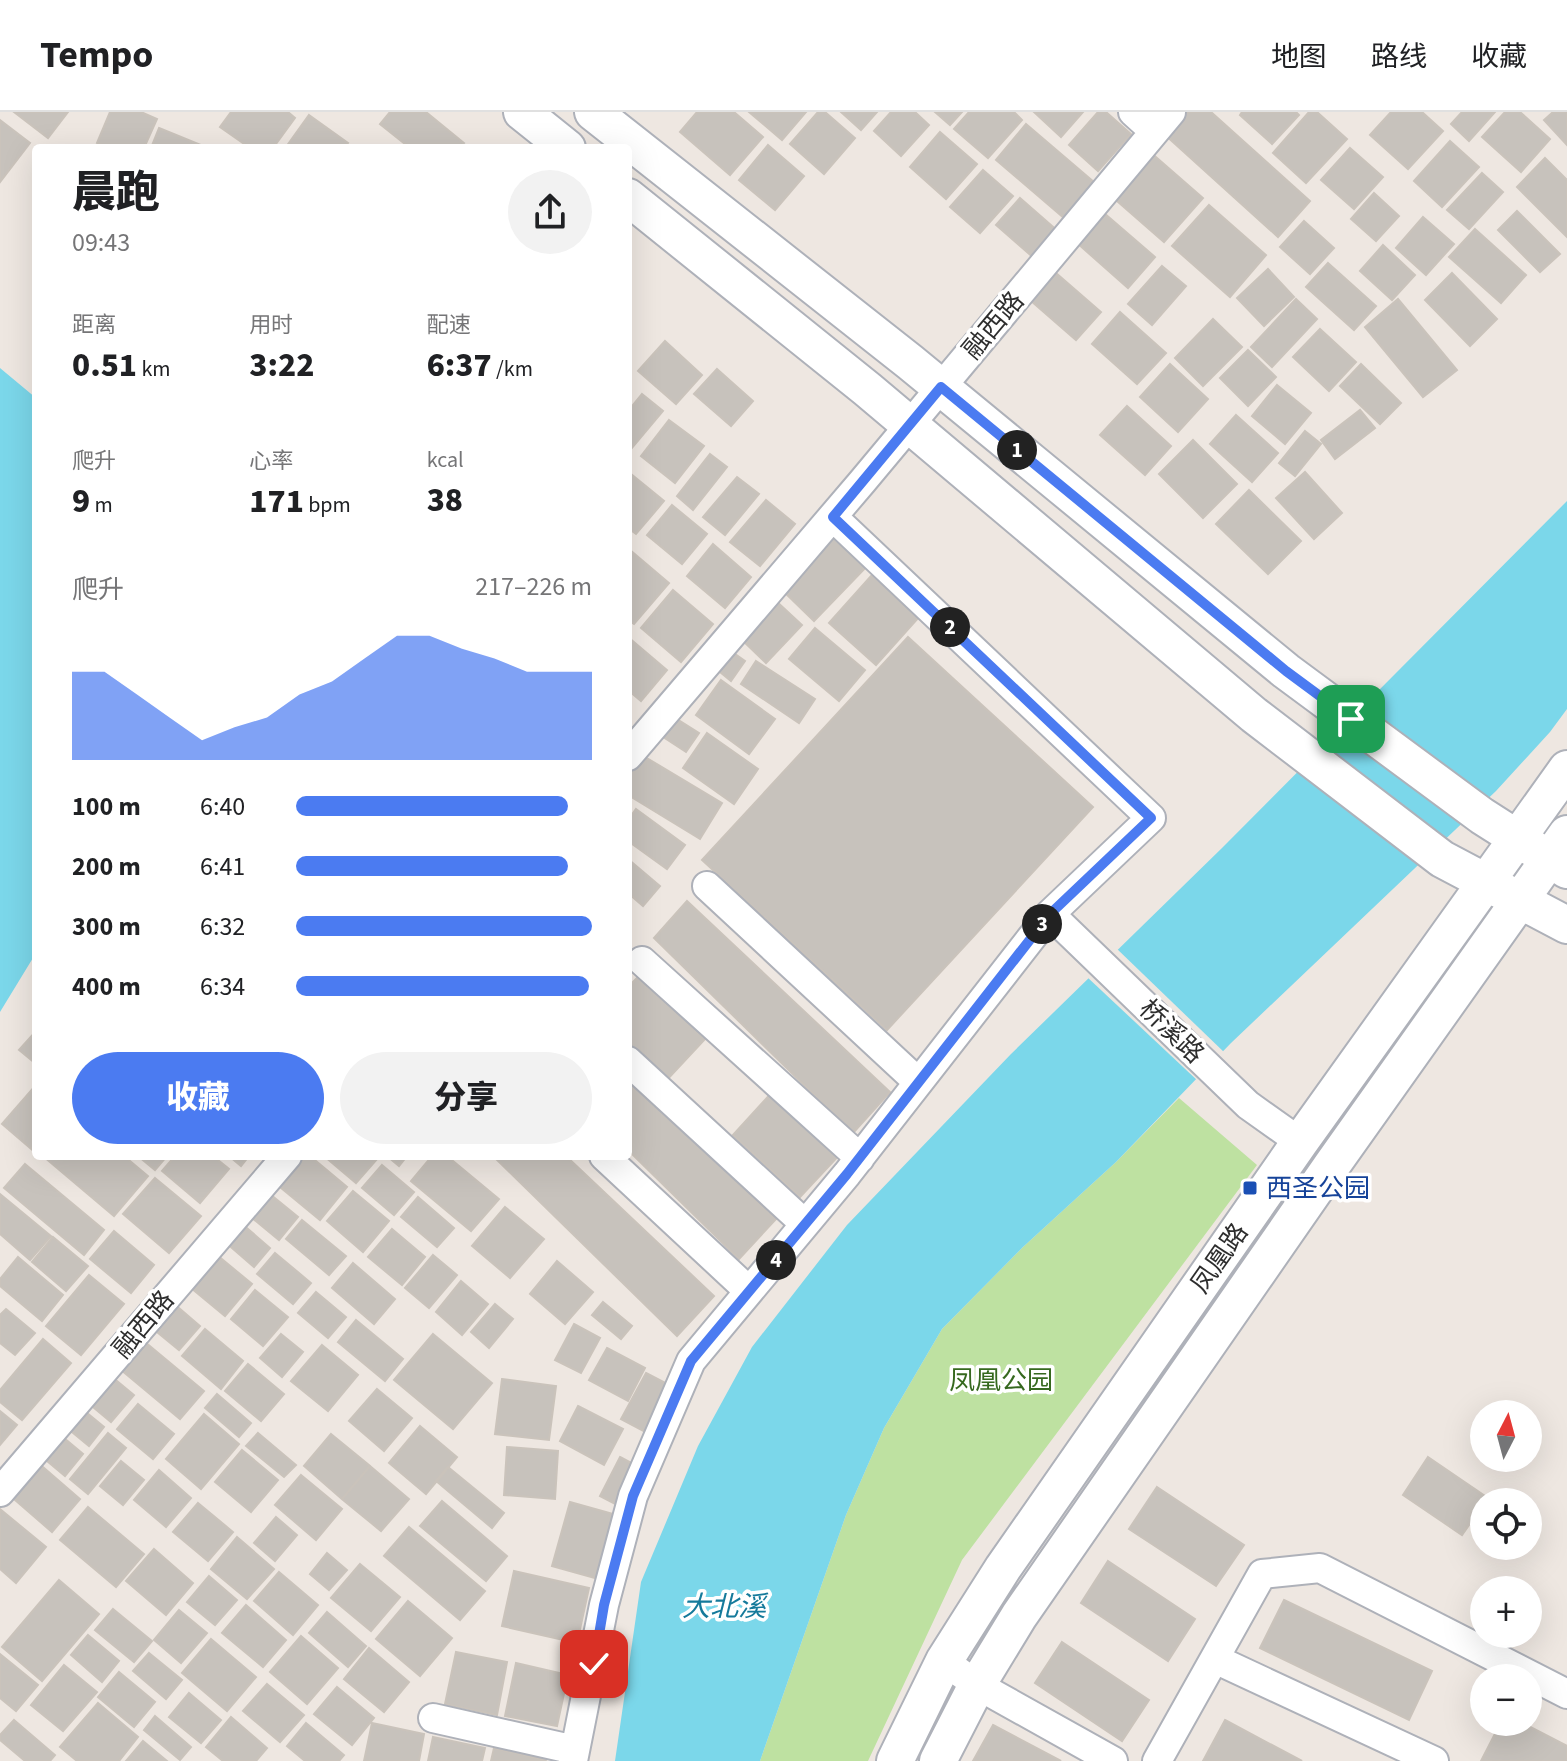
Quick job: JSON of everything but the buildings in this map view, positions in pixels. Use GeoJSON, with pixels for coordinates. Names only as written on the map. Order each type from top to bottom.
{"type":"FeatureCollection","features":[{"type":"Feature","properties":{"kind":"street"},"geometry":{"type":"LineString","coordinates":[[522,112],[562,144]]}},
{"type":"Feature","properties":{"kind":"street"},"geometry":{"type":"LineString","coordinates":[[593,112],[941,387],[1286,671],[1482,816],[1518,838],[1561,854]]}},
{"type":"Feature","properties":{"kind":"street","name":"融西路"},"geometry":{"type":"LineString","coordinates":[[632,751],[910,425],[1153,118]]}},
{"type":"Feature","properties":{"kind":"street"},"geometry":{"type":"LineString","coordinates":[[632,200],[831,359],[1254,715],[1442,859],[1567,925]]}},
{"type":"Feature","properties":{"kind":"street"},"geometry":{"type":"LineString","coordinates":[[433,1718],[574,1755],[604,1605],[633,1496],[691,1361],[860,1158],[918,1082],[1056,920],[1151,818],[833,517]]}},
{"type":"Feature","properties":{"kind":"street","name":"凤凰路"},"geometry":{"type":"LineString","coordinates":[[895,1761],[944,1661],[1003,1568],[1300,1142],[1567,769]]}},
{"type":"Feature","properties":{"kind":"street","name":"凤凰路"},"geometry":{"type":"LineString","coordinates":[[938,1761],[977,1685],[1028,1603],[1519,899],[1561,854]]}},
{"type":"Feature","properties":{"kind":"street"},"geometry":{"type":"LineString","coordinates":[[707,886],[918,1082]]}},
{"type":"Feature","properties":{"kind":"street","name":"桥溪路"},"geometry":{"type":"LineString","coordinates":[[1056,920],[1248,1105],[1300,1142]]}},
{"type":"Feature","properties":{"kind":"street"},"geometry":{"type":"LineString","coordinates":[[642,961],[860,1158]]}},
{"type":"Feature","properties":{"kind":"street"},"geometry":{"type":"LineString","coordinates":[[632,1065],[805,1224]]}},
{"type":"Feature","properties":{"kind":"street","name":"融西路"},"geometry":{"type":"LineString","coordinates":[[0,1492],[284,1160]]}},
{"type":"Feature","properties":{"kind":"street"},"geometry":{"type":"LineString","coordinates":[[608,1160],[749,1291]]}},
{"type":"Feature","properties":{"kind":"street"},"geometry":{"type":"LineString","coordinates":[[1157,1761],[1262,1574],[1320,1568],[1567,1694]]}},
{"type":"Feature","properties":{"kind":"street"},"geometry":{"type":"LineString","coordinates":[[1215,1659],[1434,1761]]}},
{"type":"Feature","properties":{"kind":"street"},"geometry":{"type":"LineString","coordinates":[[944,1661],[977,1685],[1113,1761]]}},
{"type":"Feature","properties":{"kind":"green space","name":"凤凰公园"},"geometry":{"type":"Polygon","coordinates":[[[1179,1098],[1257,1165],[962,1560],[868,1761],[760,1761],[846,1515],[884,1428],[942,1329],[1179,1098]]]}},
{"type":"Feature","properties":{"kind":"water"},"geometry":{"type":"Polygon","coordinates":[[[0,368],[32,395],[32,960],[0,1012],[0,368]]]}},
{"type":"Feature","properties":{"kind":"water","name":"大北溪"},"geometry":{"type":"Polygon","coordinates":[[[1567,501],[1567,709],[1550,732],[1496,791],[1231,1043],[1116,1162],[1023,1247],[942,1329],[884,1428],[846,1515],[760,1761],[615,1761],[641,1582],[698,1446],[752,1347],[847,1225],[1011,1054],[1222,848],[1567,501]]]}},
{"type":"Feature","properties":{"kind":"pier"},"geometry":{"type":"Polygon","coordinates":[[[1115,947],[1226,1054],[1199,1082],[1086,976],[1115,947]]]}},
{"type":"Feature","properties":{"kind":"place","name":"西圣公园"},"geometry":{"type":"Point","coordinates":[1250,1188]}},
{"type":"Feature","properties":{"kind":"route"},"geometry":{"type":"LineString","coordinates":[[594,1664],[604,1605],[633,1496],[691,1361],[847,1174],[1050,914],[1151,818],[833,517],[941,387],[1286,671],[1351,719]]}}]}
